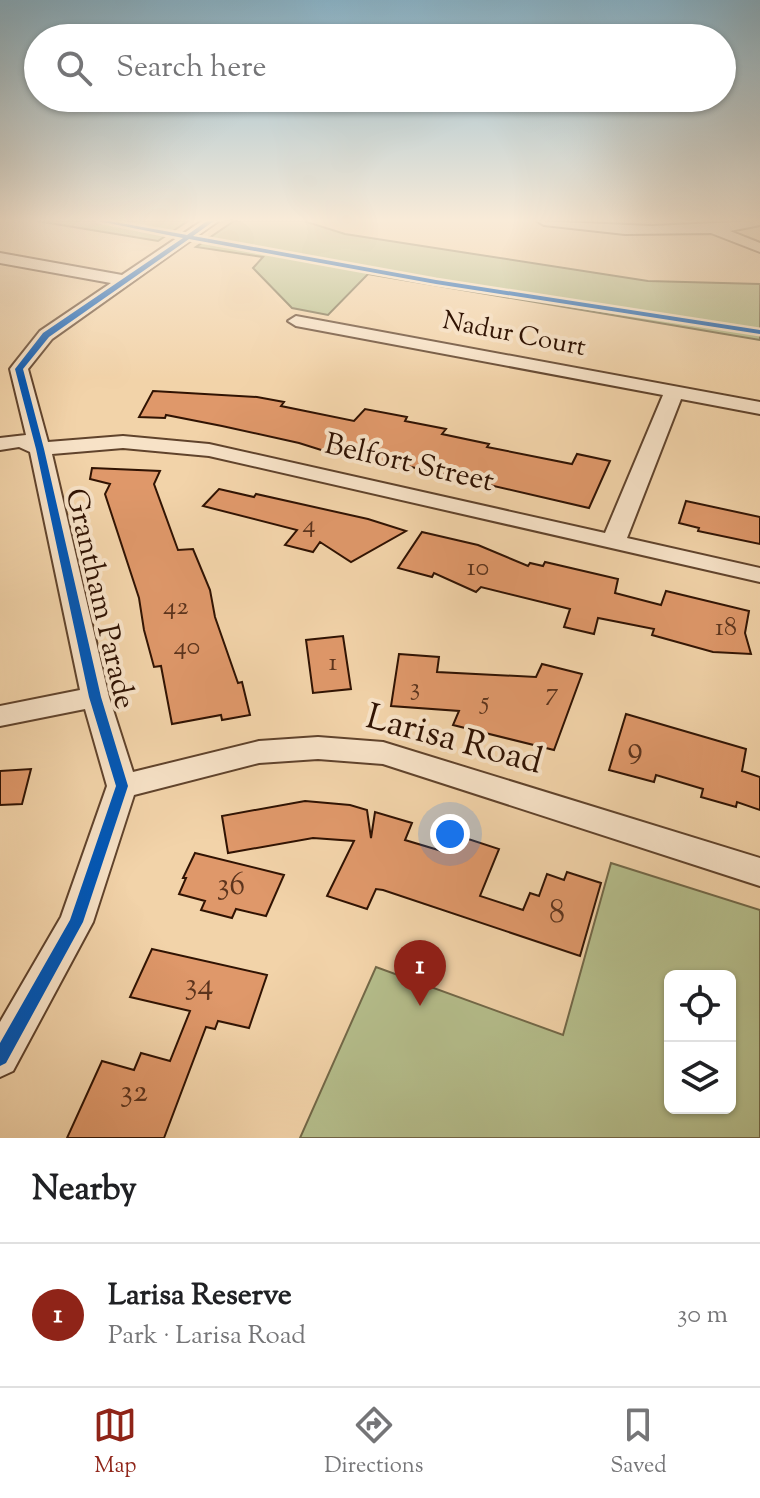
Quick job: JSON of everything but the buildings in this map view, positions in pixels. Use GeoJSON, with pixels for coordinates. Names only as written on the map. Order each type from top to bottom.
{"type":"FeatureCollection","features":[{"type":"Feature","properties":{"kind":"street"},"geometry":{"type":"LineString","coordinates":[[90,274],[123,280]]}},
{"type":"Feature","properties":{"kind":"street","name":"Grantham Parade"},"geometry":{"type":"LineString","coordinates":[[122,786],[95,697],[40,449],[10,369],[46,335],[132,274]]}},
{"type":"Feature","properties":{"kind":"street","name":"Nadur Court"},"geometry":{"type":"LineString","coordinates":[[296,321],[760,408]]}},
{"type":"Feature","properties":{"kind":"street"},"geometry":{"type":"LineString","coordinates":[[614,540],[674,392]]}},
{"type":"Feature","properties":{"kind":"street","name":"Belfort Street"},"geometry":{"type":"LineString","coordinates":[[0,444],[21,440],[40,449],[123,442],[209,450],[760,575]]}},
{"type":"Feature","properties":{"kind":"street"},"geometry":{"type":"LineString","coordinates":[[0,716],[95,697]]}},
{"type":"Feature","properties":{"kind":"street","name":"Larisa Road"},"geometry":{"type":"LineString","coordinates":[[122,786],[259,752],[318,748],[383,753],[760,872]]}},
{"type":"Feature","properties":{"kind":"street"},"geometry":{"type":"LineString","coordinates":[[0,1058],[76,922],[122,786]]}},
{"type":"Feature","properties":{"kind":"green space"},"geometry":{"type":"Polygon","coordinates":[[[259,274],[368,274],[328,315],[292,308],[259,274]]]}},
{"type":"Feature","properties":{"kind":"green space"},"geometry":{"type":"Polygon","coordinates":[[[369,274],[604,274],[648,281],[760,284],[760,340],[369,274]]]}},
{"type":"Feature","properties":{"kind":"green space"},"geometry":{"type":"Polygon","coordinates":[[[611,863],[760,910],[760,1138],[300,1138],[376,967],[563,1035],[611,863]]]}},
{"type":"Feature","properties":{"kind":"cycle path"},"geometry":{"type":"LineString","coordinates":[[0,1058],[76,922],[122,786],[95,697],[19,369],[46,335],[134,274]]}},
{"type":"Feature","properties":{"kind":"cycle path"},"geometry":{"type":"LineString","coordinates":[[393,274],[760,332]]}},
{"type":"Feature","properties":{"kind":"place","name":"Larisa Reserve"},"geometry":{"type":"Point","coordinates":[420,1006]}}]}
